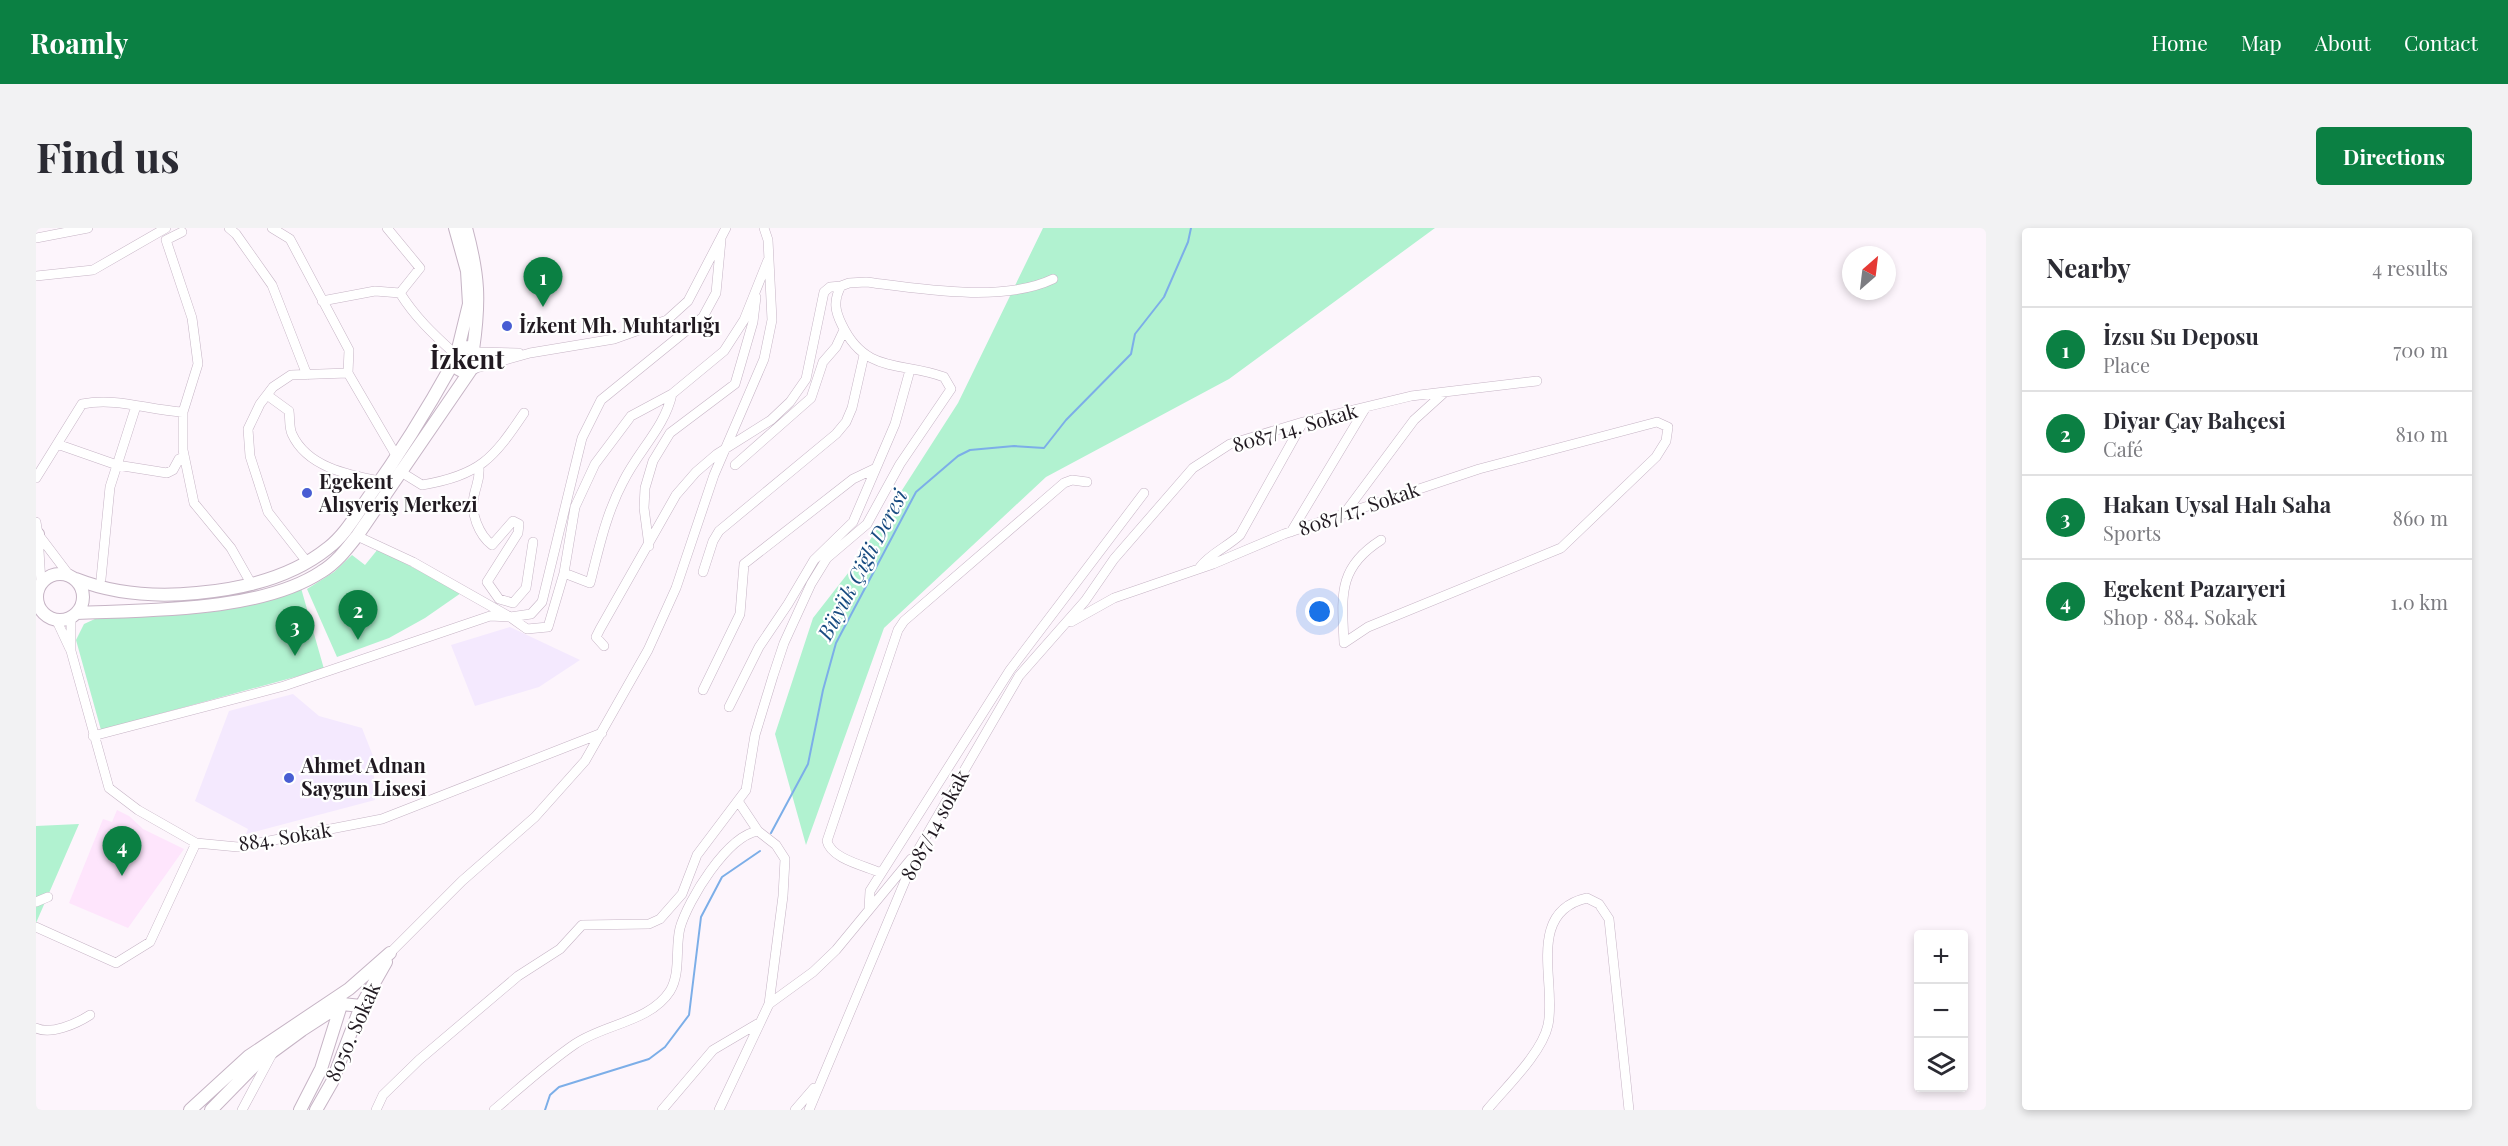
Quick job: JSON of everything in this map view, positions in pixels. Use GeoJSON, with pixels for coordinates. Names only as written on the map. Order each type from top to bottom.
{"type":"FeatureCollection","features":[{"type":"Feature","properties":{"kind":"street"},"geometry":{"type":"LineString","coordinates":[[36,238],[64,230],[88,228]]}},
{"type":"Feature","properties":{"kind":"street"},"geometry":{"type":"LineString","coordinates":[[36,276],[93,270],[166,228]]}},
{"type":"Feature","properties":{"kind":"street"},"geometry":{"type":"LineString","coordinates":[[229,228],[236,234],[272,285],[306,375]]}},
{"type":"Feature","properties":{"kind":"street"},"geometry":{"type":"LineString","coordinates":[[272,228],[290,239],[349,350],[348,373],[397,457]]}},
{"type":"Feature","properties":{"kind":"street"},"geometry":{"type":"LineString","coordinates":[[387,228],[420,268],[400,293]]}},
{"type":"Feature","properties":{"kind":"street"},"geometry":{"type":"LineString","coordinates":[[38,588],[54,574],[72,577],[107,590],[170,595],[222,591],[252,585],[307,562],[329,548],[345,531],[397,457],[455,355],[469,304],[467,271],[455,228]]}},
{"type":"Feature","properties":{"kind":"street"},"geometry":{"type":"LineString","coordinates":[[466,228],[477,272],[479,309],[474,351]]}},
{"type":"Feature","properties":{"kind":"street"},"geometry":{"type":"LineString","coordinates":[[322,301],[375,291],[400,293],[424,325],[455,355],[458,369],[471,370],[530,353],[614,339],[667,320],[688,301],[726,228]]}},
{"type":"Feature","properties":{"kind":"street"},"geometry":{"type":"LineString","coordinates":[[190,1110],[249,1056],[349,989],[390,953],[462,881],[535,817],[585,761],[648,650],[671,598],[714,475],[764,359],[772,320],[768,240],[764,228]]}},
{"type":"Feature","properties":{"kind":"street"},"geometry":{"type":"LineString","coordinates":[[182,232],[166,240],[192,318],[198,364],[183,412],[184,457],[194,503],[231,548],[252,585],[255,598]]}},
{"type":"Feature","properties":{"kind":"street"},"geometry":{"type":"LineString","coordinates":[[93,736],[296,682],[490,616],[510,617],[531,614],[542,602],[582,438],[601,400],[703,317],[716,293],[721,240]]}},
{"type":"Feature","properties":{"kind":"street"},"geometry":{"type":"LineString","coordinates":[[357,536],[413,562],[527,629],[548,627],[564,573],[575,507],[595,464],[631,416],[672,394],[724,351],[744,320],[768,260]]}},
{"type":"Feature","properties":{"kind":"street"},"geometry":{"type":"LineString","coordinates":[[604,646],[596,637],[676,495],[696,472],[728,446],[771,420],[790,402],[806,379],[824,292],[830,287],[866,282],[1008,292],[1035,287],[1053,279]]}},
{"type":"Feature","properties":{"kind":"street"},"geometry":{"type":"LineString","coordinates":[[376,1110],[383,1095],[419,1060],[518,976],[560,949],[582,925],[634,926],[660,920],[682,894],[697,855],[746,790],[754,735],[784,643],[811,584],[827,558],[867,524],[900,464],[951,389],[944,377],[878,362],[864,355],[844,330],[834,303],[841,286]]}},
{"type":"Feature","properties":{"kind":"street"},"geometry":{"type":"LineString","coordinates":[[648,546],[644,508],[645,488],[653,461],[670,432],[735,384],[753,322],[755,294]]}},
{"type":"Feature","properties":{"kind":"street"},"geometry":{"type":"LineString","coordinates":[[735,465],[811,398],[823,362],[836,347],[844,330]]}},
{"type":"Feature","properties":{"kind":"street"},"geometry":{"type":"LineString","coordinates":[[37,533],[39,605],[47,617],[195,606],[255,598],[283,590],[320,573],[338,559],[357,536],[478,359],[474,351],[467,346],[455,355]]}},
{"type":"Feature","properties":{"kind":"street"},"geometry":{"type":"LineString","coordinates":[[474,351],[530,353]]}},
{"type":"Feature","properties":{"kind":"street"},"geometry":{"type":"LineString","coordinates":[[703,572],[713,541],[719,531],[836,434],[846,422],[864,355]]}},
{"type":"Feature","properties":{"kind":"street"},"geometry":{"type":"LineString","coordinates":[[729,707],[759,647],[789,604],[814,560],[853,522],[895,424],[910,370]]}},
{"type":"Feature","properties":{"kind":"street"},"geometry":{"type":"LineString","coordinates":[[307,562],[268,512],[250,456],[248,429],[273,387],[291,375],[348,373]]}},
{"type":"Feature","properties":{"kind":"street","name":"8087/14. Sokak"},"geometry":{"type":"LineString","coordinates":[[1060,629],[1085,601],[1114,558],[1193,468],[1230,444],[1303,422],[1411,396],[1537,381]]}},
{"type":"Feature","properties":{"kind":"street"},"geometry":{"type":"LineString","coordinates":[[1344,514],[1414,420],[1444,392]]}},
{"type":"Feature","properties":{"kind":"street"},"geometry":{"type":"LineString","coordinates":[[564,573],[590,583],[606,517],[623,480],[667,414],[672,394]]}},
{"type":"Feature","properties":{"kind":"street"},"geometry":{"type":"LineString","coordinates":[[267,395],[289,411],[291,433],[311,459],[352,476],[380,481]]}},
{"type":"Feature","properties":{"kind":"street"},"geometry":{"type":"LineString","coordinates":[[36,478],[82,404],[113,400],[153,411],[183,412]]}},
{"type":"Feature","properties":{"kind":"street"},"geometry":{"type":"LineString","coordinates":[[101,579],[106,515],[117,465],[136,406]]}},
{"type":"Feature","properties":{"kind":"street"},"geometry":{"type":"LineString","coordinates":[[1291,532],[1366,407]]}},
{"type":"Feature","properties":{"kind":"street"},"geometry":{"type":"LineString","coordinates":[[401,472],[422,485],[447,481],[479,468],[496,452],[524,412]]}},
{"type":"Feature","properties":{"kind":"street"},"geometry":{"type":"LineString","coordinates":[[1198,569],[1212,555],[1228,546],[1240,535],[1303,422]]}},
{"type":"Feature","properties":{"kind":"street","name":"8087/17. Sokak"},"geometry":{"type":"LineString","coordinates":[[1060,629],[1114,598],[1198,569],[1291,532],[1479,469],[1657,422],[1668,427],[1666,441],[1656,457],[1561,548],[1368,627],[1344,643],[1342,599],[1348,574],[1362,553],[1381,540]]}},
{"type":"Feature","properties":{"kind":"street"},"geometry":{"type":"LineString","coordinates":[[57,444],[117,465],[169,473],[179,459],[184,457]]}},
{"type":"Feature","properties":{"kind":"street"},"geometry":{"type":"LineString","coordinates":[[479,468],[480,480],[474,497],[479,532],[492,545],[513,521],[519,524],[518,534],[486,582],[499,599],[513,603],[526,588],[532,542]]}},
{"type":"Feature","properties":{"kind":"street"},"geometry":{"type":"LineString","coordinates":[[703,690],[740,614],[744,564],[853,479],[876,468]]}},
{"type":"Feature","properties":{"kind":"street"},"geometry":{"type":"LineString","coordinates":[[881,873],[837,855],[828,846],[827,841],[898,630],[904,621],[1064,483],[1072,480],[1087,483]]}},
{"type":"Feature","properties":{"kind":"street"},"geometry":{"type":"LineString","coordinates":[[869,909],[870,891],[1010,670],[1144,493]]}},
{"type":"Feature","properties":{"kind":"street"},"geometry":{"type":"LineString","coordinates":[[37,533],[81,585],[84,600],[74,615]]}},
{"type":"Feature","properties":{"kind":"street","name":"884. Sokak"},"geometry":{"type":"LineString","coordinates":[[74,615],[71,651],[109,788],[138,810],[196,843],[238,847],[382,819],[602,733]]}},
{"type":"Feature","properties":{"kind":"street","name":"884. Sokak"},"geometry":{"type":"LineString","coordinates":[[47,617],[71,651]]}},
{"type":"Feature","properties":{"kind":"street","name":"8087/14 sokak"},"geometry":{"type":"LineString","coordinates":[[808,1110],[840,1039],[873,952],[918,850],[1020,676],[1060,629]]}},
{"type":"Feature","properties":{"kind":"street"},"geometry":{"type":"LineString","coordinates":[[719,1110],[768,1004],[783,896],[785,859],[776,845],[758,831],[738,801]]}},
{"type":"Feature","properties":{"kind":"street"},"geometry":{"type":"LineString","coordinates":[[494,1110],[576,1043],[652,1009],[668,994],[676,973],[675,954],[680,926],[699,890],[711,869],[731,848],[751,832],[758,831]]}},
{"type":"Feature","properties":{"kind":"street"},"geometry":{"type":"LineString","coordinates":[[36,927],[116,963],[150,942],[196,843]]}},
{"type":"Feature","properties":{"kind":"street"},"geometry":{"type":"LineString","coordinates":[[768,1004],[813,972],[836,950],[918,850]]}},
{"type":"Feature","properties":{"kind":"street"},"geometry":{"type":"LineString","coordinates":[[36,902],[48,897]]}},
{"type":"Feature","properties":{"kind":"street"},"geometry":{"type":"LineString","coordinates":[[1488,1110],[1538,1048],[1548,1024],[1546,952],[1555,923],[1562,910],[1573,901],[1587,898],[1599,904],[1609,919],[1629,1110]]}},
{"type":"Feature","properties":{"kind":"street","name":"8050. Sokak"},"geometry":{"type":"LineString","coordinates":[[316,1110],[332,1082],[361,1006],[390,953]]}},
{"type":"Feature","properties":{"kind":"street"},"geometry":{"type":"LineString","coordinates":[[349,989],[368,993]]}},
{"type":"Feature","properties":{"kind":"street","name":"8050. Sokak"},"geometry":{"type":"LineString","coordinates":[[300,1110],[321,1069],[349,989]]}},
{"type":"Feature","properties":{"kind":"street"},"geometry":{"type":"LineString","coordinates":[[211,1110],[257,1063],[342,1004],[361,1006]]}},
{"type":"Feature","properties":{"kind":"street"},"geometry":{"type":"LineString","coordinates":[[36,1028],[43,1032],[78,1023],[90,1015]]}},
{"type":"Feature","properties":{"kind":"street"},"geometry":{"type":"LineString","coordinates":[[662,1110],[713,1050],[759,1022]]}},
{"type":"Feature","properties":{"kind":"street"},"geometry":{"type":"LineString","coordinates":[[242,1110],[273,1052]]}},
{"type":"Feature","properties":{"kind":"street"},"geometry":{"type":"LineString","coordinates":[[795,1110],[820,1082]]}},
{"type":"Feature","properties":{"kind":"shaded area"},"geometry":{"type":"Polygon","coordinates":[[[510,627],[580,660],[539,687],[475,706],[451,645],[510,627]]]}},
{"type":"Feature","properties":{"kind":"shaded area","name":"Ahmet Adnan Saygun Lisesi"},"geometry":{"type":"Polygon","coordinates":[[[293,694],[319,716],[362,728],[373,756],[375,800],[246,834],[248,829],[195,801],[229,711],[293,694]]]}},
{"type":"Feature","properties":{"kind":"shaded area"},"geometry":{"type":"Polygon","coordinates":[[[117,810],[129,816],[143,829],[184,849],[128,928],[69,903],[103,819],[112,822],[117,810]]]}},
{"type":"Feature","properties":{"kind":"green space"},"geometry":{"type":"Polygon","coordinates":[[[1043,228],[1435,228],[1229,379],[1046,477],[884,628],[806,845],[775,734],[813,618],[852,568],[958,403],[1043,228]]]}},
{"type":"Feature","properties":{"kind":"green space"},"geometry":{"type":"Polygon","coordinates":[[[378,549],[461,593],[425,618],[389,638],[337,657],[307,589],[334,572],[352,555],[365,565],[378,549]]]}},
{"type":"Feature","properties":{"kind":"green space"},"geometry":{"type":"Polygon","coordinates":[[[301,588],[324,669],[101,730],[76,640],[84,624],[97,618],[175,615],[227,609],[253,604],[301,588]]]}},
{"type":"Feature","properties":{"kind":"green space"},"geometry":{"type":"Polygon","coordinates":[[[79,824],[36,923],[36,826],[79,824]]]}},
{"type":"Feature","properties":{"kind":"waterway","name":"Büyük Çiğli Deresi"},"geometry":{"type":"LineString","coordinates":[[771,833],[808,764],[823,690],[836,643],[916,492],[958,456],[970,450],[1014,446],[1044,448],[1066,420],[1131,354],[1135,334],[1164,297],[1188,242],[1191,228]]}},
{"type":"Feature","properties":{"kind":"waterway","name":"Büyük Çiğli Deresi"},"geometry":{"type":"LineString","coordinates":[[545,1110],[550,1095],[559,1087],[649,1059],[665,1047],[689,1015],[701,917],[722,877],[760,851]]}},
{"type":"Feature","properties":{"kind":"place","name":"İzsu Su Deposu"},"geometry":{"type":"Point","coordinates":[543,307]}},
{"type":"Feature","properties":{"kind":"place","name":"İzkent Mh. Muhtarlığı"},"geometry":{"type":"Point","coordinates":[507,326]}},
{"type":"Feature","properties":{"kind":"place","name":"Egekent Alışveriş Merkezi"},"geometry":{"type":"Point","coordinates":[307,493]}},
{"type":"Feature","properties":{"kind":"place","name":"Diyar Çay Bahçesi"},"geometry":{"type":"Point","coordinates":[358,640]}},
{"type":"Feature","properties":{"kind":"place","name":"Hakan Uysal Halı Saha"},"geometry":{"type":"Point","coordinates":[295,656]}},
{"type":"Feature","properties":{"kind":"place","name":"Ahmet Adnan Saygun Lisesi"},"geometry":{"type":"Point","coordinates":[289,778]}},
{"type":"Feature","properties":{"kind":"place","name":"Egekent Pazaryeri"},"geometry":{"type":"Point","coordinates":[122,876]}},
{"type":"Feature","properties":{"kind":"district","name":"İzkent"},"geometry":{"type":"Point","coordinates":[467,360]}}]}
